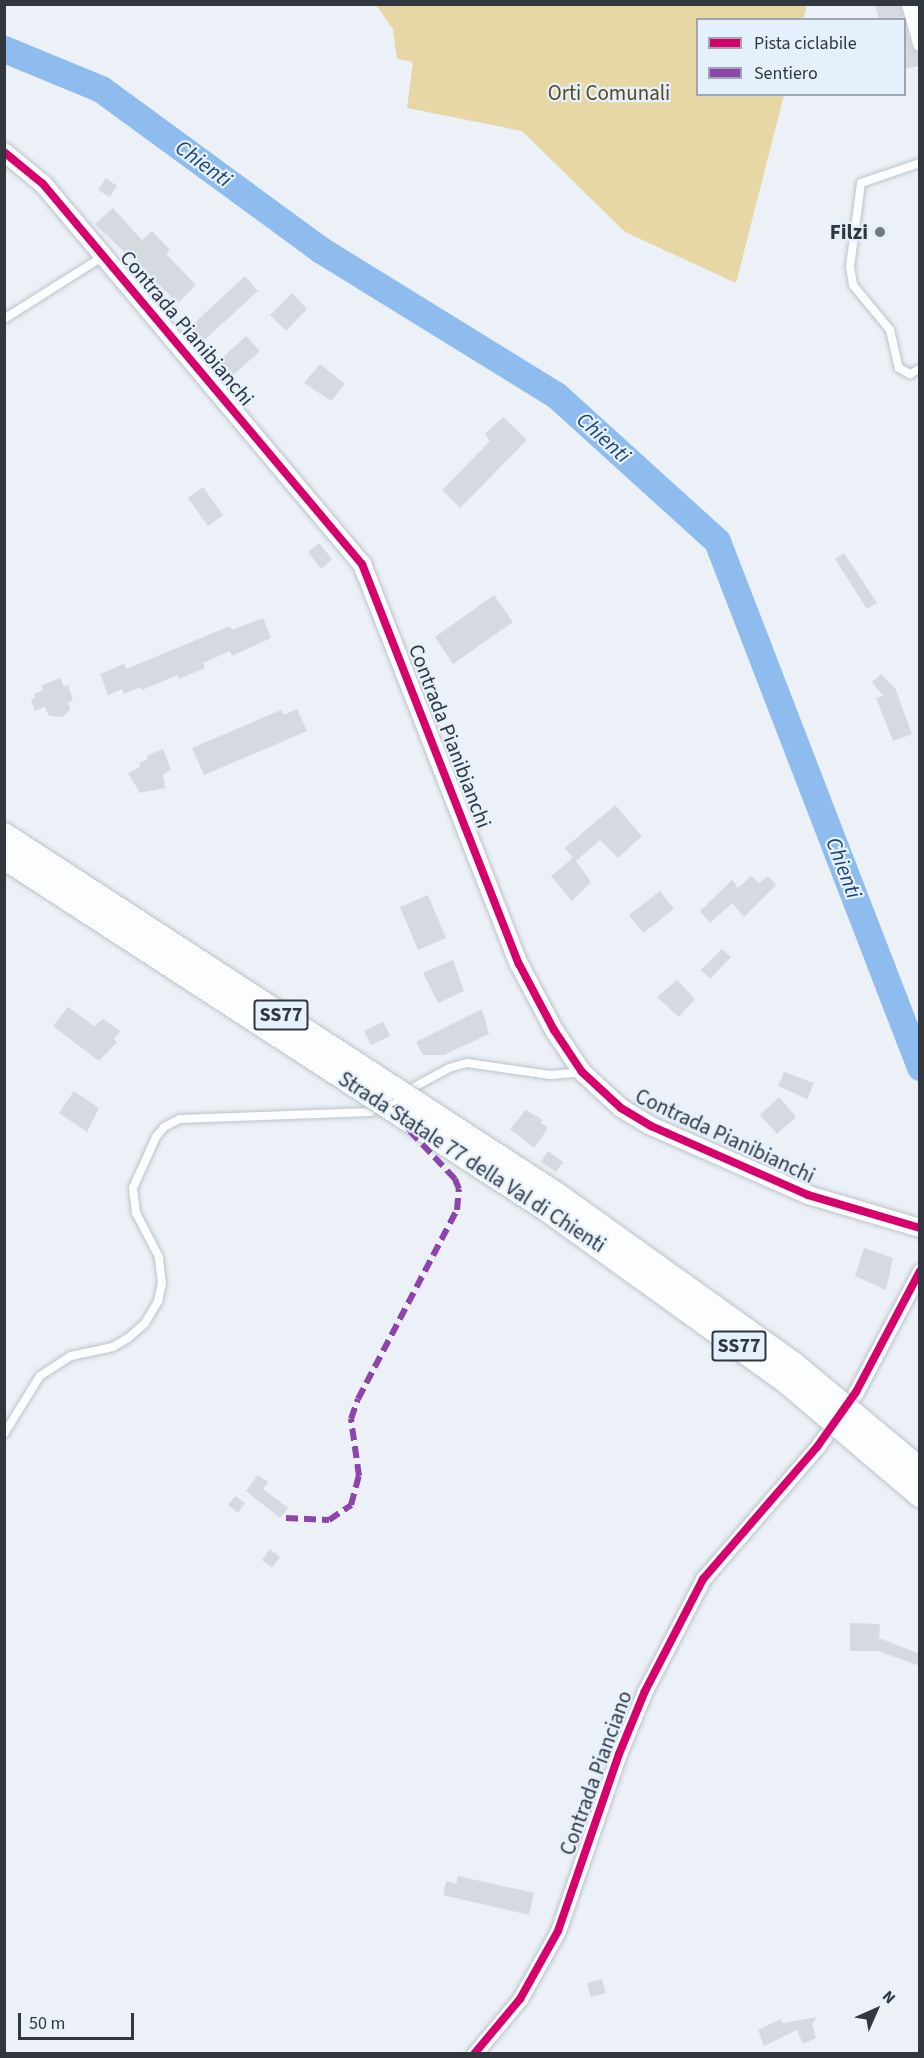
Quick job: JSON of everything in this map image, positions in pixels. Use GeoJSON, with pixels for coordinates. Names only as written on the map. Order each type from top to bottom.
{"type":"FeatureCollection","features":[{"type":"Feature","properties":{"kind":"highway","name":"Strada Statale 77 della Val di Chienti"},"geometry":{"type":"LineString","coordinates":[[4,835],[567,1202],[793,1364],[920,1470]]}},
{"type":"Feature","properties":{"kind":"highway","name":"Strada Statale 77 della Val di Chienti"},"geometry":{"type":"LineString","coordinates":[[4,857],[548,1210],[786,1381],[920,1495]]}},
{"type":"Feature","properties":{"kind":"street"},"geometry":{"type":"LineString","coordinates":[[910,5],[920,43]]}},
{"type":"Feature","properties":{"kind":"street","name":"Contrada Pianibianchi"},"geometry":{"type":"LineString","coordinates":[[4,152],[43,184],[362,564],[519,964],[554,1030],[582,1072],[621,1108],[651,1126],[808,1195],[920,1228]]}},
{"type":"Feature","properties":{"kind":"street","name":"Contrada Pianciano"},"geometry":{"type":"LineString","coordinates":[[474,2054],[520,2000],[558,1931],[632,1722],[703,1579],[818,1447],[856,1392],[920,1271]]}},
{"type":"Feature","properties":{"kind":"lane"},"geometry":{"type":"LineString","coordinates":[[920,163],[861,183],[850,266],[853,285],[890,330],[899,368],[910,374],[920,369]]}},
{"type":"Feature","properties":{"kind":"lane"},"geometry":{"type":"LineString","coordinates":[[4,319],[104,256]]}},
{"type":"Feature","properties":{"kind":"lane"},"geometry":{"type":"LineString","coordinates":[[4,1434],[40,1376],[71,1356],[113,1347],[128,1338],[145,1323],[158,1302],[162,1283],[159,1257],[136,1213],[133,1188],[156,1137],[164,1127],[180,1119],[200,1117],[371,1112],[449,1068],[467,1063],[550,1075],[582,1072]]}},
{"type":"Feature","properties":{"kind":"green space","name":"Orti Comunali"},"geometry":{"type":"Polygon","coordinates":[[[376,5],[807,5],[803,18],[696,18],[696,96],[784,96],[736,283],[625,232],[522,131],[407,108],[413,62],[397,59],[393,29],[376,5]]]}},
{"type":"Feature","properties":{"kind":"building"},"geometry":{"type":"Polygon","coordinates":[[[875,4],[900,4],[903,18],[878,18],[875,4]]]}},
{"type":"Feature","properties":{"kind":"building"},"geometry":{"type":"Polygon","coordinates":[[[906,30],[911,46],[920,53],[920,66],[906,69],[906,30]]]}},
{"type":"Feature","properties":{"kind":"building"},"geometry":{"type":"Polygon","coordinates":[[[106,178],[117,186],[110,197],[98,190],[106,178]]]}},
{"type":"Feature","properties":{"kind":"building"},"geometry":{"type":"Polygon","coordinates":[[[113,208],[142,240],[152,231],[170,250],[166,254],[196,285],[178,303],[95,224],[113,208]]]}},
{"type":"Feature","properties":{"kind":"building"},"geometry":{"type":"Polygon","coordinates":[[[245,276],[258,291],[201,343],[188,329],[245,276]]]}},
{"type":"Feature","properties":{"kind":"building"},"geometry":{"type":"Polygon","coordinates":[[[292,293],[307,309],[286,331],[270,315],[292,293]]]}},
{"type":"Feature","properties":{"kind":"building"},"geometry":{"type":"Polygon","coordinates":[[[246,336],[260,351],[232,376],[219,361],[246,336]]]}},
{"type":"Feature","properties":{"kind":"building"},"geometry":{"type":"Polygon","coordinates":[[[320,364],[345,384],[331,401],[304,383],[320,364]]]}},
{"type":"Feature","properties":{"kind":"building"},"geometry":{"type":"Polygon","coordinates":[[[503,417],[527,440],[460,508],[442,490],[490,441],[485,434],[503,417]]]}},
{"type":"Feature","properties":{"kind":"building"},"geometry":{"type":"Polygon","coordinates":[[[203,487],[223,515],[208,526],[188,498],[203,487]]]}},
{"type":"Feature","properties":{"kind":"building"},"geometry":{"type":"Polygon","coordinates":[[[319,543],[332,559],[321,569],[308,552],[319,543]]]}},
{"type":"Feature","properties":{"kind":"building"},"geometry":{"type":"Polygon","coordinates":[[[844,553],[877,603],[867,609],[835,559],[844,553]]]}},
{"type":"Feature","properties":{"kind":"building"},"geometry":{"type":"Polygon","coordinates":[[[494,595],[513,622],[453,664],[435,637],[494,595]]]}},
{"type":"Feature","properties":{"kind":"building"},"geometry":{"type":"Polygon","coordinates":[[[263,618],[271,638],[232,656],[230,651],[203,663],[205,668],[179,679],[178,675],[142,690],[140,687],[124,694],[122,689],[108,695],[100,674],[124,664],[126,669],[230,626],[232,630],[263,618]]]}},
{"type":"Feature","properties":{"kind":"building"},"geometry":{"type":"Polygon","coordinates":[[[881,674],[895,688],[912,734],[893,741],[876,698],[883,696],[872,682],[881,674]]]}},
{"type":"Feature","properties":{"kind":"building"},"geometry":{"type":"Polygon","coordinates":[[[60,678],[64,687],[68,685],[73,700],[68,702],[70,709],[63,717],[49,716],[45,707],[35,711],[31,700],[35,698],[34,694],[43,690],[41,686],[60,678]]]}},
{"type":"Feature","properties":{"kind":"building"},"geometry":{"type":"Polygon","coordinates":[[[297,709],[307,731],[204,775],[192,748],[281,710],[284,715],[297,709]]]}},
{"type":"Feature","properties":{"kind":"building"},"geometry":{"type":"Polygon","coordinates":[[[163,749],[171,770],[163,774],[165,788],[140,793],[128,773],[140,767],[139,763],[148,759],[146,756],[163,749]]]}},
{"type":"Feature","properties":{"kind":"building"},"geometry":{"type":"Polygon","coordinates":[[[615,805],[642,836],[618,858],[600,840],[576,861],[591,882],[572,901],[551,876],[573,858],[565,848],[615,805]]]}},
{"type":"Feature","properties":{"kind":"building"},"geometry":{"type":"Polygon","coordinates":[[[751,876],[759,883],[768,876],[776,885],[744,917],[732,903],[710,923],[700,911],[732,880],[738,888],[751,876]]]}},
{"type":"Feature","properties":{"kind":"building"},"geometry":{"type":"Polygon","coordinates":[[[660,891],[674,909],[643,933],[629,915],[660,891]]]}},
{"type":"Feature","properties":{"kind":"building"},"geometry":{"type":"Polygon","coordinates":[[[428,895],[446,938],[418,950],[400,907],[428,895]]]}},
{"type":"Feature","properties":{"kind":"building"},"geometry":{"type":"Polygon","coordinates":[[[722,949],[731,957],[710,979],[701,970],[722,949]]]}},
{"type":"Feature","properties":{"kind":"building"},"geometry":{"type":"Polygon","coordinates":[[[453,960],[464,991],[438,1003],[423,973],[453,960]]]}},
{"type":"Feature","properties":{"kind":"building"},"geometry":{"type":"Polygon","coordinates":[[[677,980],[695,999],[679,1017],[657,997],[677,980]]]}},
{"type":"Feature","properties":{"kind":"building"},"geometry":{"type":"Polygon","coordinates":[[[68,1007],[94,1026],[103,1019],[120,1031],[114,1039],[117,1042],[99,1061],[53,1026],[68,1007]]]}},
{"type":"Feature","properties":{"kind":"building"},"geometry":{"type":"Polygon","coordinates":[[[482,1009],[489,1034],[444,1055],[423,1055],[416,1042],[482,1009]]]}},
{"type":"Feature","properties":{"kind":"building"},"geometry":{"type":"Polygon","coordinates":[[[383,1022],[390,1036],[371,1045],[364,1031],[383,1022]]]}},
{"type":"Feature","properties":{"kind":"building"},"geometry":{"type":"Polygon","coordinates":[[[784,1072],[814,1083],[807,1099],[778,1086],[784,1072]]]}},
{"type":"Feature","properties":{"kind":"building"},"geometry":{"type":"Polygon","coordinates":[[[74,1091],[99,1108],[87,1132],[59,1113],[74,1091]]]}},
{"type":"Feature","properties":{"kind":"building"},"geometry":{"type":"Polygon","coordinates":[[[779,1097],[796,1117],[777,1134],[760,1115],[779,1097]]]}},
{"type":"Feature","properties":{"kind":"building"},"geometry":{"type":"Polygon","coordinates":[[[526,1110],[543,1120],[541,1123],[548,1128],[534,1148],[510,1129],[526,1110]]]}},
{"type":"Feature","properties":{"kind":"building"},"geometry":{"type":"Polygon","coordinates":[[[548,1151],[563,1162],[556,1172],[541,1162],[548,1151]]]}},
{"type":"Feature","properties":{"kind":"building"},"geometry":{"type":"Polygon","coordinates":[[[864,1248],[893,1258],[886,1290],[855,1276],[864,1248]]]}},
{"type":"Feature","properties":{"kind":"building"},"geometry":{"type":"Polygon","coordinates":[[[258,1475],[268,1482],[263,1489],[288,1508],[280,1518],[246,1491],[258,1475]]]}},
{"type":"Feature","properties":{"kind":"building"},"geometry":{"type":"Polygon","coordinates":[[[235,1496],[245,1503],[238,1513],[228,1505],[235,1496]]]}},
{"type":"Feature","properties":{"kind":"building"},"geometry":{"type":"Polygon","coordinates":[[[270,1549],[280,1557],[272,1568],[262,1560],[270,1549]]]}},
{"type":"Feature","properties":{"kind":"building"},"geometry":{"type":"Polygon","coordinates":[[[850,1623],[880,1624],[879,1638],[920,1654],[920,1666],[878,1651],[850,1651],[850,1623]]]}},
{"type":"Feature","properties":{"kind":"building"},"geometry":{"type":"Polygon","coordinates":[[[458,1876],[534,1893],[529,1915],[443,1895],[446,1881],[456,1884],[458,1876]]]}},
{"type":"Feature","properties":{"kind":"building"},"geometry":{"type":"Polygon","coordinates":[[[602,1979],[606,1993],[591,1997],[587,1983],[602,1979]]]}},
{"type":"Feature","properties":{"kind":"building"},"geometry":{"type":"Polygon","coordinates":[[[817,2017],[812,2024],[816,2038],[803,2044],[797,2030],[764,2046],[758,2030],[781,2019],[783,2023],[817,2017]]]}},
{"type":"Feature","properties":{"kind":"waterway","name":"Chienti"},"geometry":{"type":"LineString","coordinates":[[4,49],[101,89],[321,250],[556,395],[717,541],[920,1067]]}},
{"type":"Feature","properties":{"kind":"marked path"},"geometry":{"type":"LineString","coordinates":[[286,1518],[329,1520],[351,1505],[359,1476],[351,1419],[358,1399],[457,1210],[459,1189],[455,1179],[410,1131],[392,1100]]}},
{"type":"Feature","properties":{"kind":"cycle path"},"geometry":{"type":"LineString","coordinates":[[4,152],[43,184],[362,564],[519,964],[554,1030],[582,1072],[621,1108],[651,1126],[808,1195],[920,1228]]}},
{"type":"Feature","properties":{"kind":"cycle path"},"geometry":{"type":"LineString","coordinates":[[474,2054],[520,1999],[558,1931],[619,1754],[645,1691],[703,1579],[817,1447],[856,1392],[920,1271]]}},
{"type":"Feature","properties":{"kind":"place","name":"Filzi"},"geometry":{"type":"Point","coordinates":[880,232]}}]}
